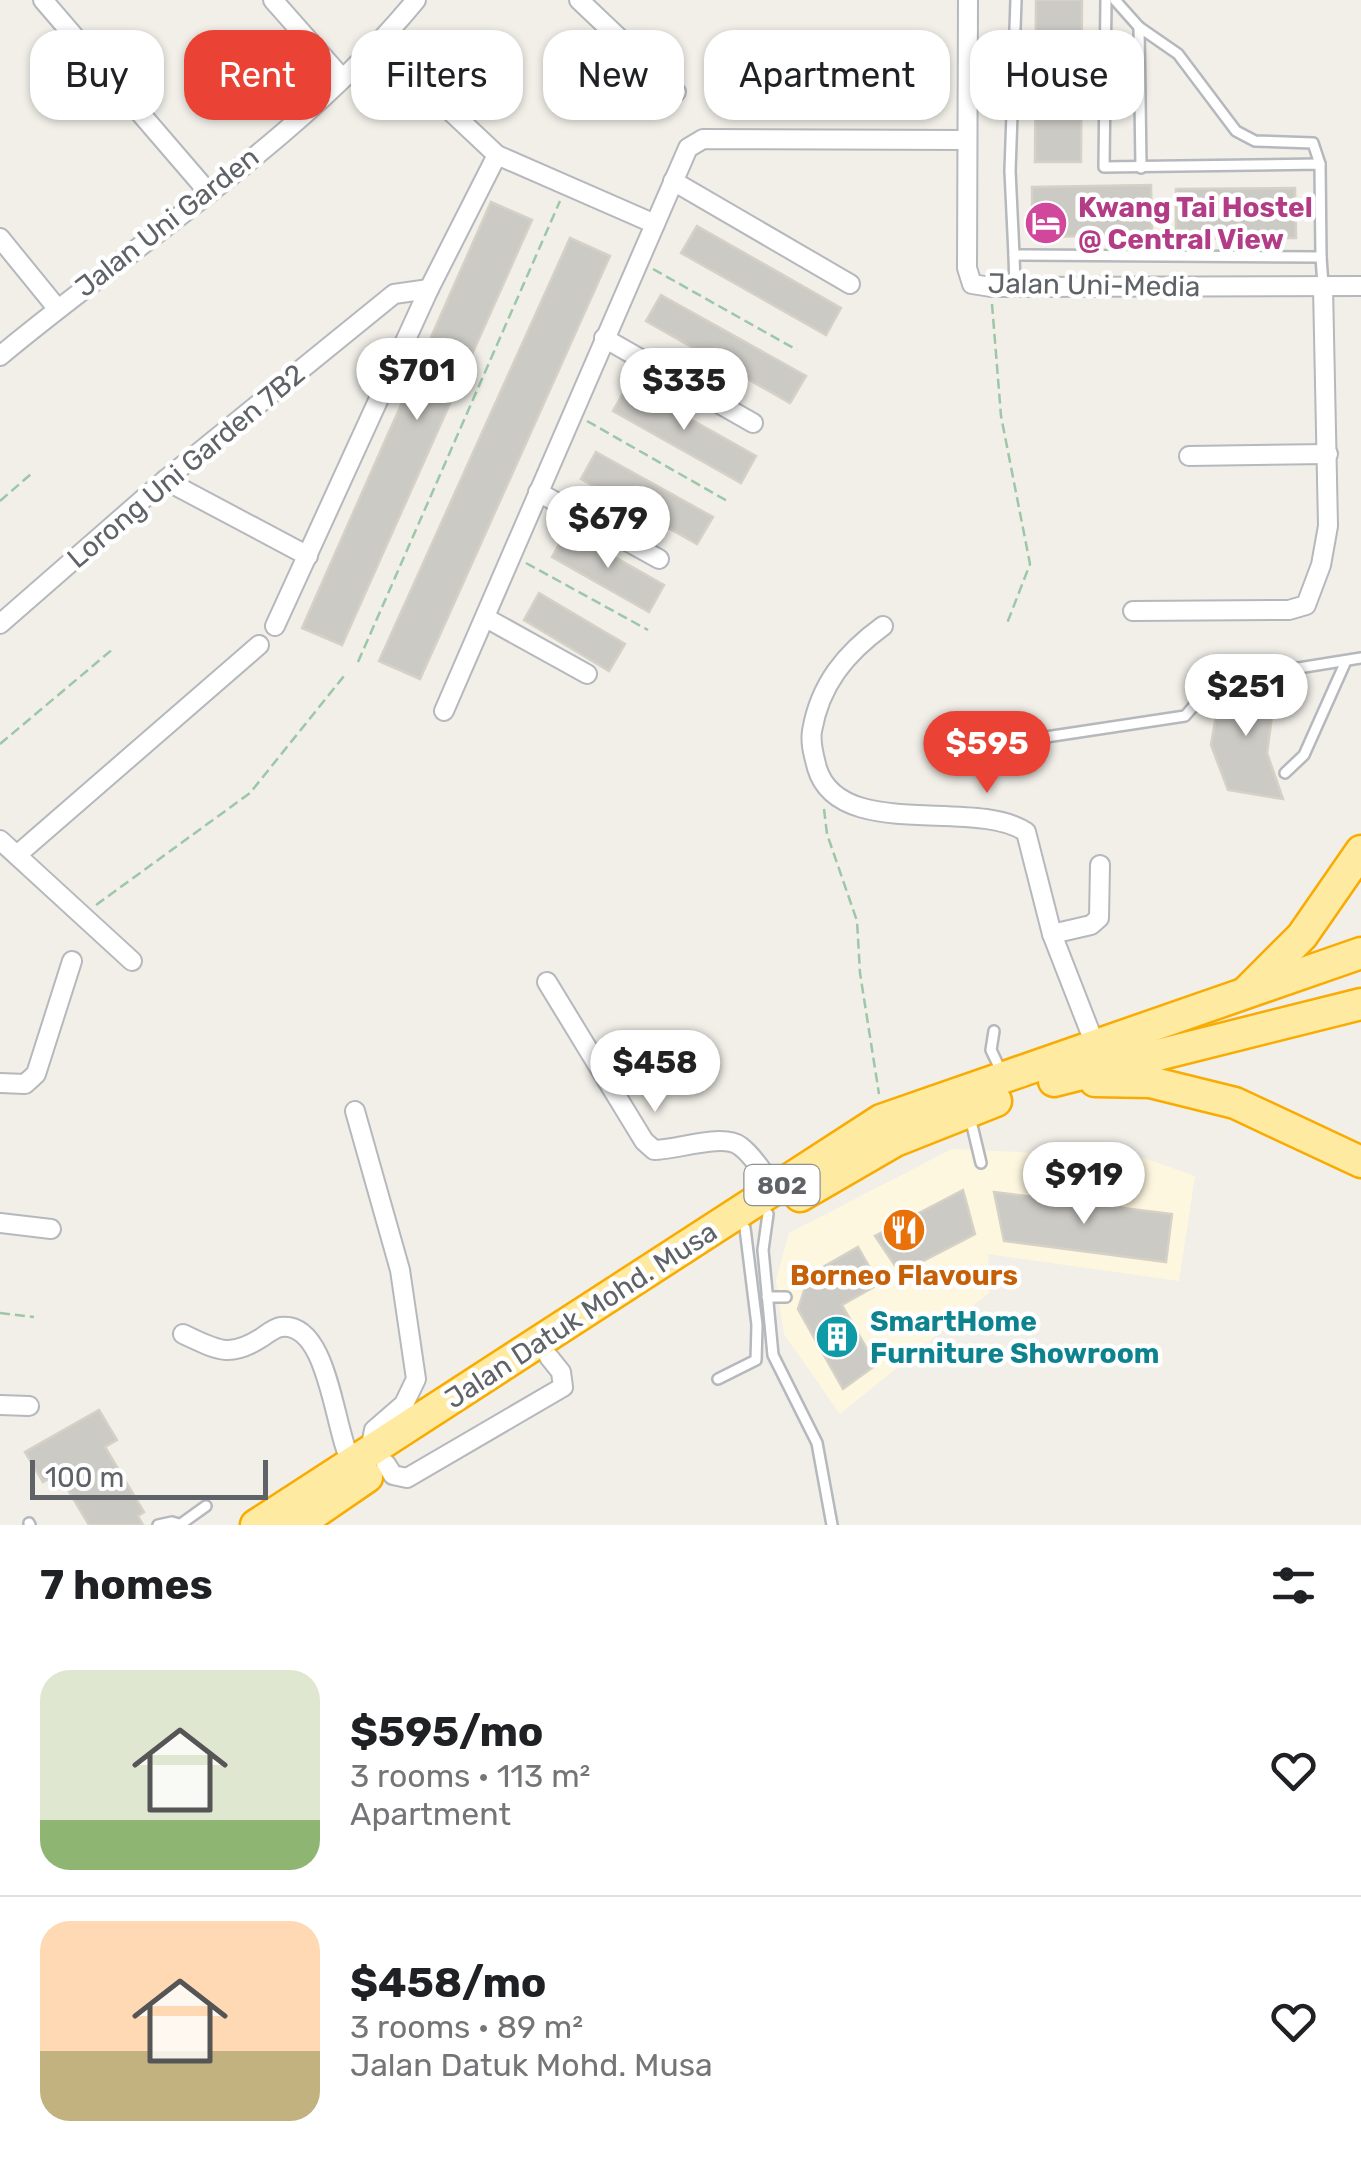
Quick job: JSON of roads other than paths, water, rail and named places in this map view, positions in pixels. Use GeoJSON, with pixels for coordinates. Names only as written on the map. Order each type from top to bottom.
{"type":"FeatureCollection","features":[{"type":"Feature","properties":{"kind":"highway"},"geometry":{"type":"LineString","coordinates":[[1245,994],[1302,936],[1361,852]]}},
{"type":"Feature","properties":{"kind":"highway","name":"Jalan Datuk Mohd. Musa"},"geometry":{"type":"LineString","coordinates":[[256,1525],[549,1357],[763,1211],[881,1120],[1361,954]]}},
{"type":"Feature","properties":{"kind":"highway","name":"Jalan Datuk Mohd. Musa"},"geometry":{"type":"LineString","coordinates":[[297,1525],[372,1458],[536,1341],[763,1211],[895,1141],[1056,1080],[1361,1004]]}},
{"type":"Feature","properties":{"kind":"highway"},"geometry":{"type":"LineString","coordinates":[[1056,1080],[1150,1082],[1235,1104],[1361,1162]]}},
{"type":"Feature","properties":{"kind":"street"},"geometry":{"type":"LineString","coordinates":[[43,0],[210,193]]}},
{"type":"Feature","properties":{"kind":"street"},"geometry":{"type":"LineString","coordinates":[[273,0],[342,78]]}},
{"type":"Feature","properties":{"kind":"street","name":"Jalan Uni Garden"},"geometry":{"type":"LineString","coordinates":[[391,30],[416,0]]}},
{"type":"Feature","properties":{"kind":"street"},"geometry":{"type":"LineString","coordinates":[[579,0],[611,30]]}},
{"type":"Feature","properties":{"kind":"street"},"geometry":{"type":"LineString","coordinates":[[444,711],[688,148],[703,139],[966,140],[968,0]]}},
{"type":"Feature","properties":{"kind":"street","name":"Jalan Uni Garden"},"geometry":{"type":"LineString","coordinates":[[0,356],[210,193],[351,70]]}},
{"type":"Feature","properties":{"kind":"street"},"geometry":{"type":"LineString","coordinates":[[460,120],[497,155],[655,224]]}},
{"type":"Feature","properties":{"kind":"street","name":"Jalan Uni-Media"},"geometry":{"type":"LineString","coordinates":[[966,140],[968,277],[972,284],[1361,286]]}},
{"type":"Feature","properties":{"kind":"street"},"geometry":{"type":"LineString","coordinates":[[274,626],[429,289],[497,155]]}},
{"type":"Feature","properties":{"kind":"street"},"geometry":{"type":"LineString","coordinates":[[673,181],[850,284]]}},
{"type":"Feature","properties":{"kind":"street"},"geometry":{"type":"LineString","coordinates":[[0,238],[57,308]]}},
{"type":"Feature","properties":{"kind":"street"},"geometry":{"type":"LineString","coordinates":[[1133,611],[1289,610],[1306,605],[1322,565],[1328,526],[1323,287]]}},
{"type":"Feature","properties":{"kind":"street","name":"Lorong Uni Garden 7B2"},"geometry":{"type":"LineString","coordinates":[[0,624],[165,480],[394,294],[429,289]]}},
{"type":"Feature","properties":{"kind":"street"},"geometry":{"type":"LineString","coordinates":[[604,338],[753,423]]}},
{"type":"Feature","properties":{"kind":"street"},"geometry":{"type":"LineString","coordinates":[[1190,456],[1328,454]]}},
{"type":"Feature","properties":{"kind":"street"},"geometry":{"type":"LineString","coordinates":[[165,480],[308,556]]}},
{"type":"Feature","properties":{"kind":"street"},"geometry":{"type":"LineString","coordinates":[[538,492],[659,559]]}},
{"type":"Feature","properties":{"kind":"street"},"geometry":{"type":"LineString","coordinates":[[486,618],[587,674]]}},
{"type":"Feature","properties":{"kind":"street"},"geometry":{"type":"LineString","coordinates":[[884,626],[860,643],[821,696],[812,734],[820,776],[827,788],[851,806],[990,820],[1016,824],[1026,832],[1052,934],[1096,1047]]}},
{"type":"Feature","properties":{"kind":"street"},"geometry":{"type":"LineString","coordinates":[[17,855],[259,646]]}},
{"type":"Feature","properties":{"kind":"street"},"geometry":{"type":"LineString","coordinates":[[0,840],[132,961]]}},
{"type":"Feature","properties":{"kind":"street"},"geometry":{"type":"LineString","coordinates":[[1052,934],[1092,925],[1099,918],[1100,865]]}},
{"type":"Feature","properties":{"kind":"street"},"geometry":{"type":"LineString","coordinates":[[0,1084],[25,1084],[36,1074],[72,961]]}},
{"type":"Feature","properties":{"kind":"street"},"geometry":{"type":"LineString","coordinates":[[547,982],[644,1141],[654,1150],[677,1150],[722,1140],[739,1144],[763,1211]]}},
{"type":"Feature","properties":{"kind":"street"},"geometry":{"type":"LineString","coordinates":[[356,1111],[400,1270],[416,1379],[404,1404],[374,1430],[372,1458]]}},
{"type":"Feature","properties":{"kind":"street"},"geometry":{"type":"LineString","coordinates":[[0,1223],[51,1229]]}},
{"type":"Feature","properties":{"kind":"street"},"geometry":{"type":"LineString","coordinates":[[183,1334],[218,1350],[241,1351],[278,1326],[292,1328],[310,1341],[327,1375],[337,1430],[372,1458]]}},
{"type":"Feature","properties":{"kind":"street"},"geometry":{"type":"LineString","coordinates":[[0,1405],[29,1406]]}},
{"type":"Feature","properties":{"kind":"lane"},"geometry":{"type":"LineString","coordinates":[[1015,287],[1010,171],[1016,0]]}},
{"type":"Feature","properties":{"kind":"lane"},"geometry":{"type":"LineString","coordinates":[[1106,0],[1102,164],[1107,168],[1320,164]]}},
{"type":"Feature","properties":{"kind":"lane"},"geometry":{"type":"LineString","coordinates":[[1115,0],[1139,27],[1178,54],[1236,131],[1255,141],[1313,144],[1320,164],[1323,287]]}},
{"type":"Feature","properties":{"kind":"lane"},"geometry":{"type":"LineString","coordinates":[[1139,27],[1141,168]]}},
{"type":"Feature","properties":{"kind":"lane"},"geometry":{"type":"LineString","coordinates":[[1014,256],[1321,257]]}},
{"type":"Feature","properties":{"kind":"lane"},"geometry":{"type":"LineString","coordinates":[[1046,737],[1185,716],[1220,676],[1361,658]]}},
{"type":"Feature","properties":{"kind":"lane"},"geometry":{"type":"LineString","coordinates":[[1285,773],[1304,755],[1346,661]]}},
{"type":"Feature","properties":{"kind":"lane"},"geometry":{"type":"LineString","coordinates":[[994,1031],[991,1050],[1005,1078]]}},
{"type":"Feature","properties":{"kind":"lane"},"geometry":{"type":"LineString","coordinates":[[969,1110],[980,1163]]}},
{"type":"Feature","properties":{"kind":"lane"},"geometry":{"type":"LineString","coordinates":[[763,1211],[773,1355],[816,1443],[832,1525]]}},
{"type":"Feature","properties":{"kind":"lane"},"geometry":{"type":"LineString","coordinates":[[718,1379],[756,1360],[763,1211]]}},
{"type":"Feature","properties":{"kind":"lane"},"geometry":{"type":"LineString","coordinates":[[767,1297],[786,1296]]}},
{"type":"Feature","properties":{"kind":"lane"},"geometry":{"type":"LineString","coordinates":[[158,1525],[181,1524],[206,1506]]}},
{"type":"Feature","properties":{"kind":"place","name":"Kwang Tai Hostel @ Central View"},"geometry":{"type":"Point","coordinates":[1046,223]}},
{"type":"Feature","properties":{"kind":"place","name":"Borneo Flavours"},"geometry":{"type":"Point","coordinates":[904,1230]}},
{"type":"Feature","properties":{"kind":"place","name":"SmartHome Furniture Showroom"},"geometry":{"type":"Point","coordinates":[837,1337]}}]}
